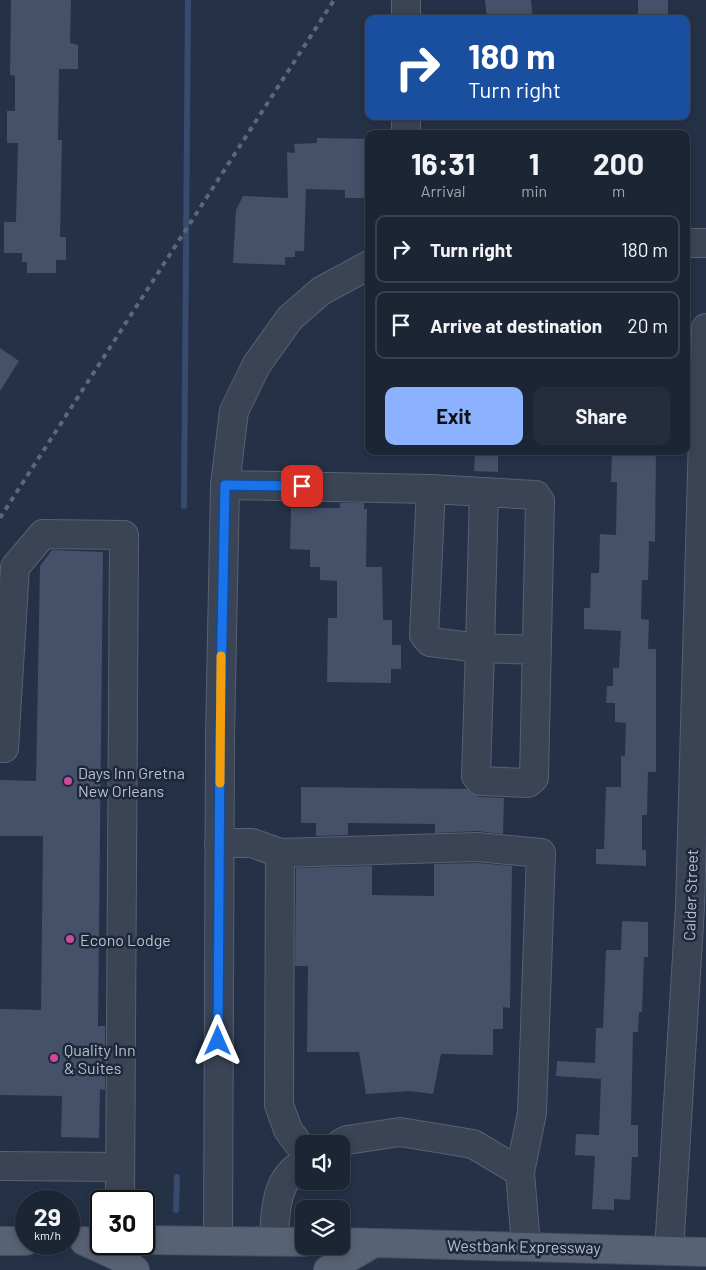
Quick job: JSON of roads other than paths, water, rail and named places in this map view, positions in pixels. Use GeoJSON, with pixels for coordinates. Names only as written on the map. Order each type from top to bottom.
{"type":"FeatureCollection","features":[{"type":"Feature","properties":{"kind":"main road"},"geometry":{"type":"LineString","coordinates":[[155,1240],[295,1242]]}},
{"type":"Feature","properties":{"kind":"main road"},"geometry":{"type":"LineString","coordinates":[[0,1241],[15,1241]]}},
{"type":"Feature","properties":{"kind":"main road"},"geometry":{"type":"LineString","coordinates":[[85,1241],[119,1257],[135,1270]]}},
{"type":"Feature","properties":{"kind":"main road","name":"Westbank Expressway"},"geometry":{"type":"LineString","coordinates":[[350,1242],[706,1252]]}},
{"type":"Feature","properties":{"kind":"main road"},"geometry":{"type":"LineString","coordinates":[[328,1270],[374,1243]]}},
{"type":"Feature","properties":{"kind":"street"},"geometry":{"type":"LineString","coordinates":[[406,0],[406,15]]}},
{"type":"Feature","properties":{"kind":"street"},"geometry":{"type":"LineString","coordinates":[[690,242],[706,243]]}},
{"type":"Feature","properties":{"kind":"street"},"geometry":{"type":"LineString","coordinates":[[218,1240],[219,844],[225,485],[234,411],[256,364],[290,318],[321,291],[365,267]]}},
{"type":"Feature","properties":{"kind":"street","name":"Calder Street"},"geometry":{"type":"LineString","coordinates":[[669,1251],[698,906],[706,328]]}},
{"type":"Feature","properties":{"kind":"street"},"geometry":{"type":"LineString","coordinates":[[225,485],[431,489],[533,494],[540,501],[534,778],[528,783],[480,780],[476,776],[484,492]]}},
{"type":"Feature","properties":{"kind":"street"},"geometry":{"type":"LineString","coordinates":[[431,489],[424,635],[430,642],[480,648],[537,650]]}},
{"type":"Feature","properties":{"kind":"street"},"geometry":{"type":"LineString","coordinates":[[0,748],[4,748],[15,567],[43,534],[124,535],[120,1190]]}},
{"type":"Feature","properties":{"kind":"street"},"geometry":{"type":"LineString","coordinates":[[219,844],[252,843],[280,853],[477,847],[541,853],[532,1113],[520,1172],[526,1246]]}},
{"type":"Feature","properties":{"kind":"street"},"geometry":{"type":"LineString","coordinates":[[280,853],[279,1105],[288,1130],[295,1139]]}},
{"type":"Feature","properties":{"kind":"street"},"geometry":{"type":"LineString","coordinates":[[350,1140],[391,1133],[409,1133],[473,1144],[520,1172]]}},
{"type":"Feature","properties":{"kind":"street"},"geometry":{"type":"LineString","coordinates":[[0,1166],[120,1167]]}},
{"type":"Feature","properties":{"kind":"street"},"geometry":{"type":"LineString","coordinates":[[274,1241],[276,1201],[295,1167]]}},
{"type":"Feature","properties":{"kind":"waterway"},"geometry":{"type":"LineString","coordinates":[[184,506],[188,0]]}},
{"type":"Feature","properties":{"kind":"waterway"},"geometry":{"type":"LineString","coordinates":[[176,1210],[177,1177]]}},
{"type":"Feature","properties":{"kind":"railway"},"geometry":{"type":"LineString","coordinates":[[0,518],[334,0]]}},
{"type":"Feature","properties":{"kind":"place","name":"Days Inn Gretna New Orleans"},"geometry":{"type":"Point","coordinates":[68,781]}},
{"type":"Feature","properties":{"kind":"place","name":"Econo Lodge"},"geometry":{"type":"Point","coordinates":[70,939]}},
{"type":"Feature","properties":{"kind":"place","name":"Quality Inn & Suites"},"geometry":{"type":"Point","coordinates":[54,1058]}}]}
